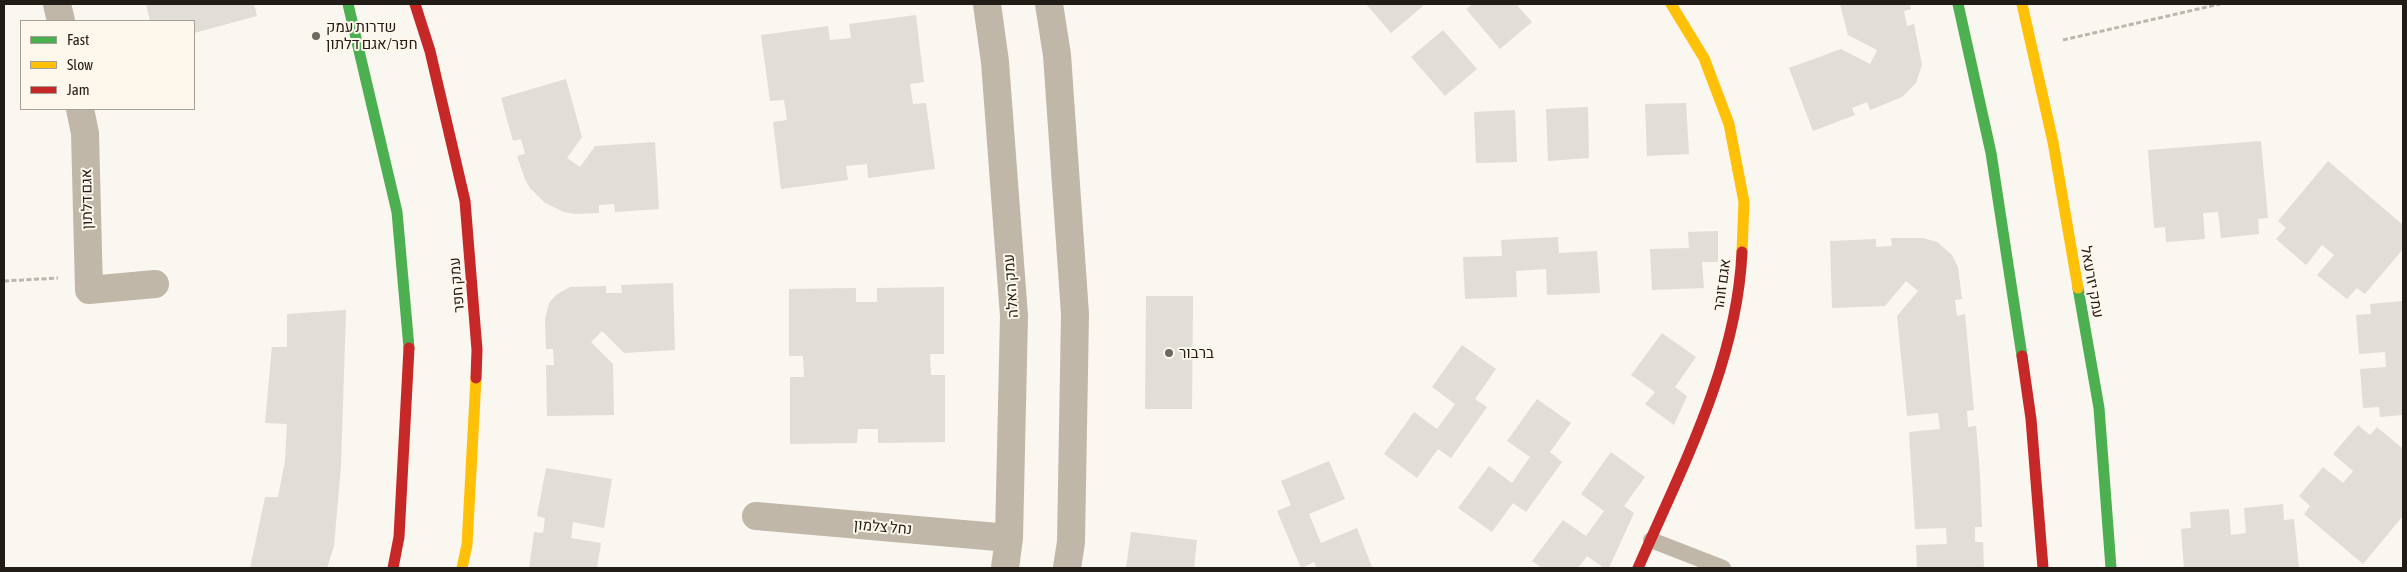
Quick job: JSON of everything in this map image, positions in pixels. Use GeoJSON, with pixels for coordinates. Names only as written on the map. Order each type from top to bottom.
{"type":"FeatureCollection","features":[{"type":"Feature","properties":{"kind":"street"},"geometry":{"type":"LineString","coordinates":[[57,4],[61,20]]}},
{"type":"Feature","properties":{"kind":"street"},"geometry":{"type":"LineString","coordinates":[[348,4],[397,212],[409,351],[399,537],[393,568]]}},
{"type":"Feature","properties":{"kind":"street","name":"עמק חפר"},"geometry":{"type":"LineString","coordinates":[[415,4],[430,51],[464,201],[476,340],[467,536],[462,568]]}},
{"type":"Feature","properties":{"kind":"street","name":"עמק האלה"},"geometry":{"type":"LineString","coordinates":[[987,4],[995,62],[1014,316],[1009,538],[1005,568]]}},
{"type":"Feature","properties":{"kind":"street"},"geometry":{"type":"LineString","coordinates":[[1049,4],[1057,55],[1075,314],[1070,542],[1067,568]]}},
{"type":"Feature","properties":{"kind":"street","name":"אגם זוהר"},"geometry":{"type":"LineString","coordinates":[[1638,568],[1699,428],[1727,348],[1741,273],[1744,202],[1729,124],[1704,58],[1671,4]]}},
{"type":"Feature","properties":{"kind":"street"},"geometry":{"type":"LineString","coordinates":[[1958,4],[1991,152],[2032,419],[2043,568]]}},
{"type":"Feature","properties":{"kind":"street","name":"עמק יזרעאל"},"geometry":{"type":"LineString","coordinates":[[2022,4],[2053,142],[2099,408],[2111,568]]}},
{"type":"Feature","properties":{"kind":"street","name":"אגם דלתון"},"geometry":{"type":"LineString","coordinates":[[80,110],[85,133],[89,283]]}},
{"type":"Feature","properties":{"kind":"street"},"geometry":{"type":"LineString","coordinates":[[89,283],[155,284]]}},
{"type":"Feature","properties":{"kind":"street","name":"נחל צלמון"},"geometry":{"type":"LineString","coordinates":[[756,516],[1009,538]]}},
{"type":"Feature","properties":{"kind":"lane"},"geometry":{"type":"LineString","coordinates":[[1651,540],[1723,568]]}},
{"type":"Feature","properties":{"kind":"path"},"geometry":{"type":"LineString","coordinates":[[2032,48],[2220,4]]}},
{"type":"Feature","properties":{"kind":"path"},"geometry":{"type":"LineString","coordinates":[[4,281],[89,283]]}},
{"type":"Feature","properties":{"kind":"building"},"geometry":{"type":"Polygon","coordinates":[[[146,4],[254,4],[257,16],[195,33],[195,20],[150,20],[146,4]]]}},
{"type":"Feature","properties":{"kind":"building"},"geometry":{"type":"Polygon","coordinates":[[[1366,4],[1421,4],[1423,6],[1391,33],[1366,4]]]}},
{"type":"Feature","properties":{"kind":"building"},"geometry":{"type":"Polygon","coordinates":[[[1473,4],[1516,4],[1532,22],[1500,49],[1466,9],[1473,4]]]}},
{"type":"Feature","properties":{"kind":"building"},"geometry":{"type":"Polygon","coordinates":[[[1840,4],[1910,4],[1911,9],[1904,11],[1907,26],[1914,24],[1922,65],[1916,83],[1902,97],[1870,110],[1867,102],[1852,108],[1855,115],[1813,131],[1789,68],[1841,49],[1870,64],[1877,50],[1848,35],[1840,4]]]}},
{"type":"Feature","properties":{"kind":"building"},"geometry":{"type":"Polygon","coordinates":[[[916,15],[924,82],[910,84],[913,104],[926,103],[935,169],[868,178],[867,164],[846,166],[848,180],[781,189],[773,122],[787,120],[784,100],[770,101],[761,35],[828,26],[830,40],[851,38],[849,24],[916,15]]]}},
{"type":"Feature","properties":{"kind":"building"},"geometry":{"type":"Polygon","coordinates":[[[1443,30],[1477,69],[1445,96],[1411,57],[1443,30]]]}},
{"type":"Feature","properties":{"kind":"building"},"geometry":{"type":"Polygon","coordinates":[[[566,79],[582,137],[567,158],[580,167],[595,146],[655,142],[659,209],[615,212],[614,204],[599,205],[599,213],[575,214],[564,212],[545,203],[530,188],[517,156],[525,154],[521,139],[513,141],[501,98],[566,79]]]}},
{"type":"Feature","properties":{"kind":"building"},"geometry":{"type":"Polygon","coordinates":[[[1686,103],[1689,154],[1647,156],[1645,104],[1686,103]]]}},
{"type":"Feature","properties":{"kind":"building"},"geometry":{"type":"Polygon","coordinates":[[[1588,107],[1589,158],[1548,161],[1546,109],[1588,107]]]}},
{"type":"Feature","properties":{"kind":"building"},"geometry":{"type":"Polygon","coordinates":[[[1515,110],[1517,162],[1476,163],[1474,112],[1515,110]]]}},
{"type":"Feature","properties":{"kind":"building"},"geometry":{"type":"Polygon","coordinates":[[[2261,141],[2268,218],[2258,219],[2259,234],[2221,238],[2218,212],[2203,213],[2205,239],[2166,242],[2165,227],[2154,228],[2148,150],[2261,141]]]}},
{"type":"Feature","properties":{"kind":"building"},"geometry":{"type":"Polygon","coordinates":[[[2328,161],[2403,225],[2403,249],[2365,294],[2357,288],[2347,299],[2317,275],[2334,255],[2322,245],[2306,265],[2276,239],[2286,228],[2278,221],[2328,161]]]}},
{"type":"Feature","properties":{"kind":"building"},"geometry":{"type":"Polygon","coordinates":[[[1718,231],[1718,262],[1702,262],[1704,288],[1652,290],[1650,249],[1689,248],[1688,232],[1718,231]]]}},
{"type":"Feature","properties":{"kind":"building"},"geometry":{"type":"Polygon","coordinates":[[[1558,237],[1559,253],[1597,251],[1600,293],[1547,295],[1546,269],[1516,271],[1517,297],[1465,299],[1463,257],[1502,256],[1501,240],[1558,237]]]}},
{"type":"Feature","properties":{"kind":"building"},"geometry":{"type":"Polygon","coordinates":[[[1891,238],[1923,238],[1937,242],[1952,255],[1958,267],[1962,299],[1955,300],[1957,316],[1965,314],[1974,410],[1967,411],[1968,427],[1976,426],[1980,475],[1982,527],[1975,527],[1975,542],[1983,542],[1984,568],[1917,568],[1916,545],[1947,544],[1946,528],[1915,529],[1909,432],[1940,429],[1938,413],[1907,416],[1897,316],[1918,291],[1906,281],[1885,306],[1832,308],[1830,241],[1876,239],[1876,247],[1892,246],[1891,238]]]}},
{"type":"Feature","properties":{"kind":"building"},"geometry":{"type":"Polygon","coordinates":[[[673,283],[675,350],[624,353],[602,331],[591,342],[613,364],[614,415],[547,416],[546,365],[554,365],[553,349],[546,349],[545,319],[549,303],[556,295],[570,287],[606,286],[606,293],[622,293],[621,285],[673,283]]]}},
{"type":"Feature","properties":{"kind":"building"},"geometry":{"type":"Polygon","coordinates":[[[944,287],[944,354],[930,354],[931,375],[945,375],[945,442],[878,443],[878,429],[858,429],[857,443],[790,444],[790,377],[804,377],[803,356],[789,356],[789,289],[856,288],[856,302],[877,302],[877,288],[944,287]]]}},
{"type":"Feature","properties":{"kind":"building","name":"ברבור"},"geometry":{"type":"Polygon","coordinates":[[[1146,296],[1193,296],[1192,409],[1145,409],[1146,296]]]}},
{"type":"Feature","properties":{"kind":"building"},"geometry":{"type":"Polygon","coordinates":[[[2403,301],[2403,415],[2380,417],[2379,407],[2363,408],[2360,369],[2386,367],[2385,352],[2359,354],[2356,315],[2371,314],[2370,304],[2403,301]]]}},
{"type":"Feature","properties":{"kind":"building"},"geometry":{"type":"Polygon","coordinates":[[[346,310],[341,466],[334,546],[327,568],[250,568],[265,497],[278,497],[285,461],[287,424],[265,423],[272,347],[287,347],[287,314],[346,310]]]}},
{"type":"Feature","properties":{"kind":"building"},"geometry":{"type":"Polygon","coordinates":[[[1662,333],[1696,357],[1675,387],[1687,396],[1674,425],[1645,404],[1655,392],[1631,375],[1662,333]]]}},
{"type":"Feature","properties":{"kind":"building"},"geometry":{"type":"Polygon","coordinates":[[[1462,345],[1496,369],[1475,399],[1487,407],[1451,458],[1438,449],[1417,478],[1384,454],[1414,412],[1437,429],[1455,404],[1432,387],[1462,345]]]}},
{"type":"Feature","properties":{"kind":"building"},"geometry":{"type":"Polygon","coordinates":[[[1537,399],[1571,423],[1550,452],[1562,462],[1526,512],[1513,503],[1492,532],[1458,508],[1489,466],[1512,483],[1530,457],[1507,441],[1537,399]]]}},
{"type":"Feature","properties":{"kind":"building"},"geometry":{"type":"Polygon","coordinates":[[[2358,425],[2370,435],[2377,427],[2403,449],[2403,516],[2363,564],[2304,514],[2310,506],[2299,496],[2323,467],[2343,483],[2353,471],[2333,454],[2358,425]]]}},
{"type":"Feature","properties":{"kind":"building"},"geometry":{"type":"Polygon","coordinates":[[[1611,452],[1645,477],[1624,506],[1634,513],[1609,568],[1604,568],[1587,556],[1578,568],[1542,568],[1532,561],[1563,520],[1586,536],[1604,511],[1581,494],[1611,452]]]}},
{"type":"Feature","properties":{"kind":"building"},"geometry":{"type":"Polygon","coordinates":[[[1329,461],[1345,499],[1309,514],[1321,543],[1357,528],[1372,567],[1317,568],[1314,562],[1301,568],[1277,511],[1291,505],[1281,481],[1329,461]]]}},
{"type":"Feature","properties":{"kind":"building"},"geometry":{"type":"Polygon","coordinates":[[[546,468],[612,479],[604,528],[573,522],[571,538],[601,543],[597,568],[529,568],[534,532],[543,533],[545,518],[537,516],[546,468]]]}},
{"type":"Feature","properties":{"kind":"building"},"geometry":{"type":"Polygon","coordinates":[[[2283,504],[2284,520],[2294,519],[2299,568],[2184,568],[2181,529],[2191,528],[2190,512],[2229,509],[2231,535],[2246,533],[2244,508],[2283,504]]]}},
{"type":"Feature","properties":{"kind":"building"},"geometry":{"type":"Polygon","coordinates":[[[1131,532],[1197,540],[1194,568],[1126,568],[1131,532]]]}},
{"type":"Feature","properties":{"kind":"traffic: fast"},"geometry":{"type":"LineString","coordinates":[[348,4],[397,212],[409,348]]}},
{"type":"Feature","properties":{"kind":"traffic: fast"},"geometry":{"type":"LineString","coordinates":[[1958,4],[1991,153],[2022,356]]}},
{"type":"Feature","properties":{"kind":"traffic: fast"},"geometry":{"type":"LineString","coordinates":[[2078,288],[2099,408],[2111,568]]}},
{"type":"Feature","properties":{"kind":"traffic: slow"},"geometry":{"type":"LineString","coordinates":[[1671,4],[1704,58],[1729,124],[1744,202],[1742,252]]}},
{"type":"Feature","properties":{"kind":"traffic: slow"},"geometry":{"type":"LineString","coordinates":[[2022,4],[2053,142],[2078,288]]}},
{"type":"Feature","properties":{"kind":"traffic: slow"},"geometry":{"type":"LineString","coordinates":[[462,568],[467,545],[476,378]]}},
{"type":"Feature","properties":{"kind":"traffic: jam"},"geometry":{"type":"LineString","coordinates":[[415,4],[430,51],[465,201],[477,350],[476,378]]}},
{"type":"Feature","properties":{"kind":"traffic: jam"},"geometry":{"type":"LineString","coordinates":[[1638,568],[1689,453],[1718,375],[1730,334],[1738,294],[1742,252]]}},
{"type":"Feature","properties":{"kind":"traffic: jam"},"geometry":{"type":"LineString","coordinates":[[393,568],[399,537],[409,348]]}},
{"type":"Feature","properties":{"kind":"traffic: jam"},"geometry":{"type":"LineString","coordinates":[[2022,356],[2031,419],[2043,568]]}},
{"type":"Feature","properties":{"kind":"place","name":"שדרות עמק חפר/אגם דלתון"},"geometry":{"type":"Point","coordinates":[316,36]}},
{"type":"Feature","properties":{"kind":"place","name":"ברבור"},"geometry":{"type":"Point","coordinates":[1169,353]}}]}
